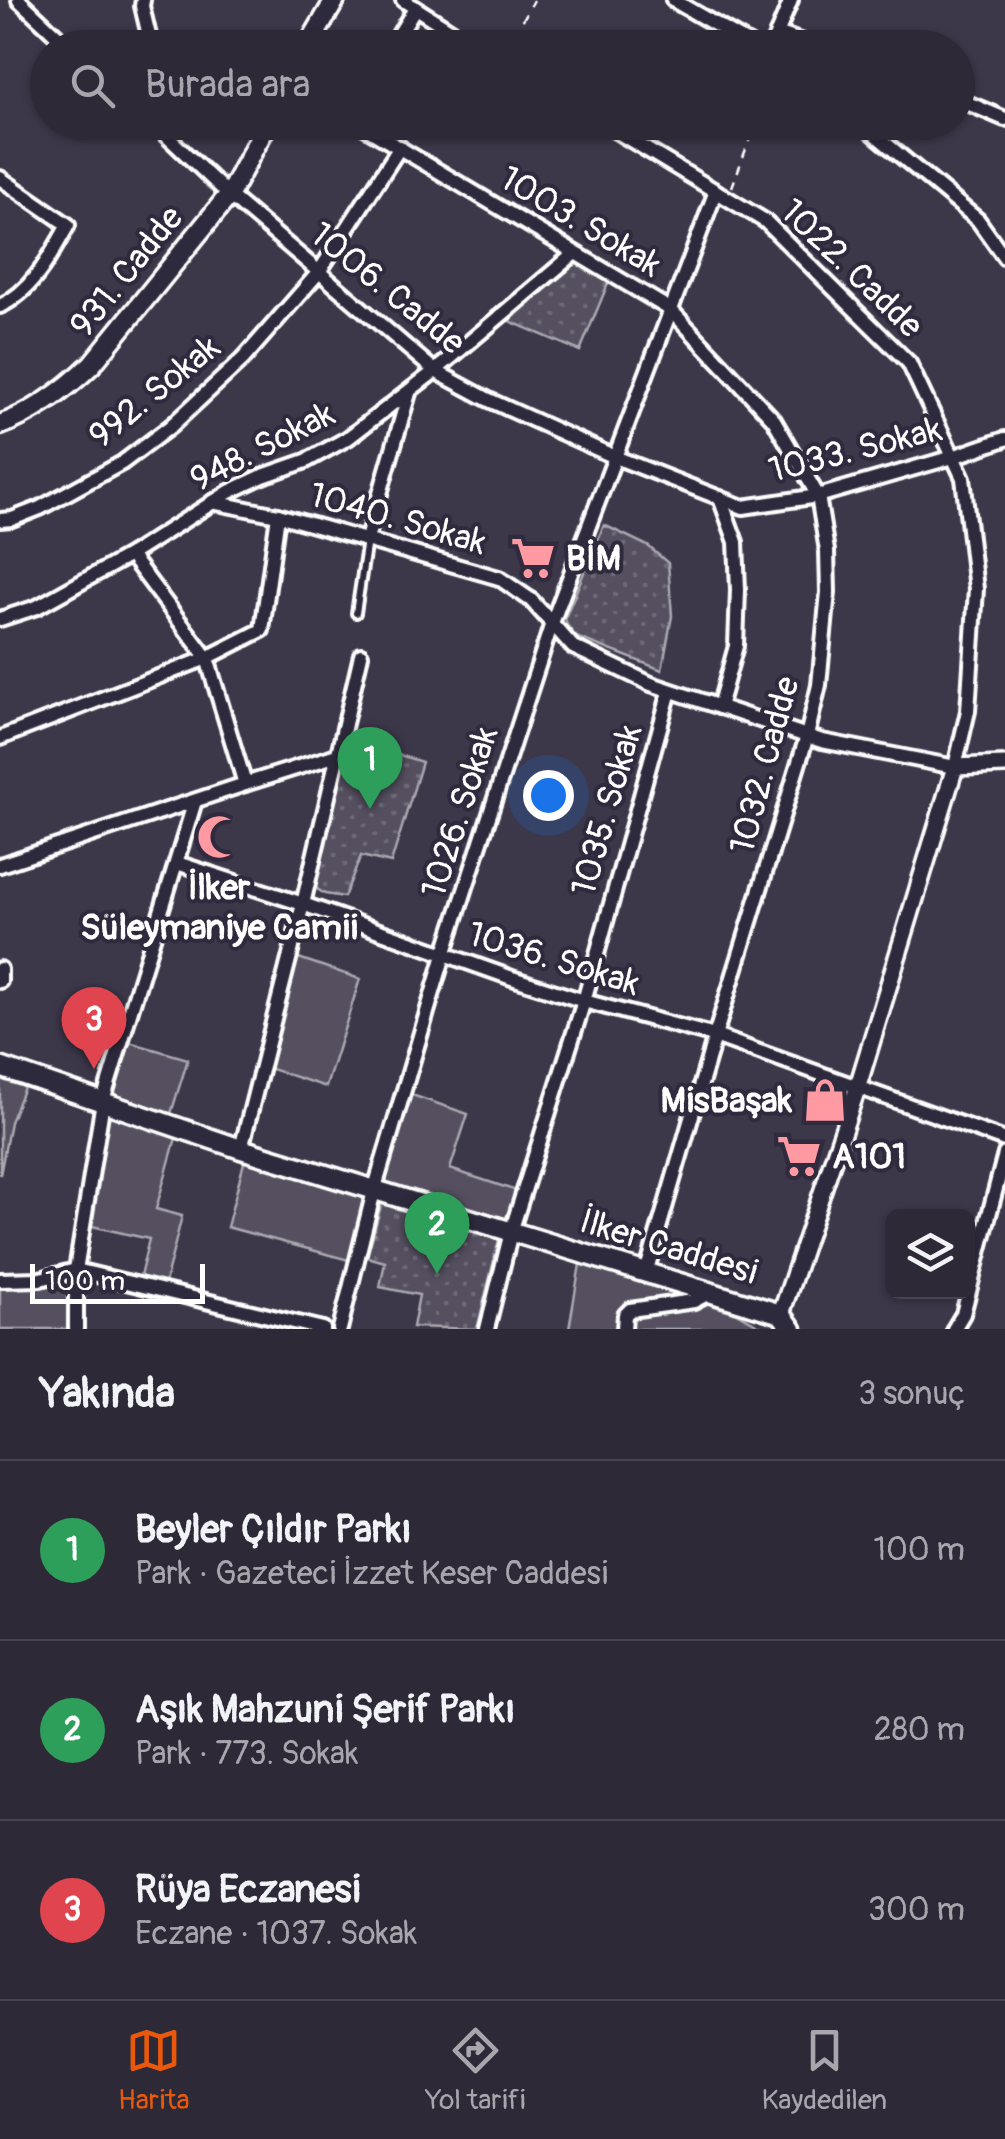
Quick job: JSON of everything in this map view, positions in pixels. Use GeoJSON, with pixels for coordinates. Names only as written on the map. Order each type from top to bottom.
{"type":"FeatureCollection","features":[{"type":"Feature","properties":{"kind":"main road"},"geometry":{"type":"LineString","coordinates":[[318,30],[335,0]]}},
{"type":"Feature","properties":{"kind":"main road","name":"931. Cadde"},"geometry":{"type":"LineString","coordinates":[[0,425],[39,408],[92,364],[229,195],[254,140]]}},
{"type":"Feature","properties":{"kind":"main road","name":"İlker Caddesi"},"geometry":{"type":"LineString","coordinates":[[0,1067],[241,1149],[711,1292],[786,1322]]}},
{"type":"Feature","properties":{"kind":"street"},"geometry":{"type":"LineString","coordinates":[[18,0],[50,30]]}},
{"type":"Feature","properties":{"kind":"street"},"geometry":{"type":"LineString","coordinates":[[143,0],[148,30]]}},
{"type":"Feature","properties":{"kind":"street"},"geometry":{"type":"LineString","coordinates":[[673,0],[725,30]]}},
{"type":"Feature","properties":{"kind":"street"},"geometry":{"type":"LineString","coordinates":[[778,30],[791,0]]}},
{"type":"Feature","properties":{"kind":"street"},"geometry":{"type":"LineString","coordinates":[[398,30],[409,4],[450,30]]}},
{"type":"Feature","properties":{"kind":"street"},"geometry":{"type":"LineString","coordinates":[[975,106],[1005,119]]}},
{"type":"Feature","properties":{"kind":"street","name":"1006. Cadde"},"geometry":{"type":"LineString","coordinates":[[171,140],[434,372],[615,457]]}},
{"type":"Feature","properties":{"kind":"street","name":"1003. Sokak"},"geometry":{"type":"LineString","coordinates":[[388,140],[671,310]]}},
{"type":"Feature","properties":{"kind":"street","name":"1022. Cadde"},"geometry":{"type":"LineString","coordinates":[[632,140],[765,221],[909,363],[963,478],[976,589],[968,711],[954,768]]}},
{"type":"Feature","properties":{"kind":"street"},"geometry":{"type":"LineString","coordinates":[[882,140],[978,220],[1005,258]]}},
{"type":"Feature","properties":{"kind":"street","name":"992. Sokak"},"geometry":{"type":"LineString","coordinates":[[0,520],[12,520],[40,508],[122,463],[172,426],[243,359],[319,272],[400,147]]}},
{"type":"Feature","properties":{"kind":"street"},"geometry":{"type":"LineString","coordinates":[[0,178],[68,225],[44,266],[17,296],[0,306]]}},
{"type":"Feature","properties":{"kind":"street","name":"1026. Sokak"},"geometry":{"type":"LineString","coordinates":[[340,1329],[374,1190],[444,955],[552,623],[671,310],[722,195]]}},
{"type":"Feature","properties":{"kind":"street","name":"948. Sokak"},"geometry":{"type":"LineString","coordinates":[[0,619],[37,606],[130,555],[212,502],[348,438],[434,372],[575,253]]}},
{"type":"Feature","properties":{"kind":"street","name":"1032. Cadde"},"geometry":{"type":"LineString","coordinates":[[646,1272],[807,736],[820,685],[828,592],[827,550],[818,496],[774,420],[671,310]]}},
{"type":"Feature","properties":{"kind":"street"},"geometry":{"type":"LineString","coordinates":[[367,539],[410,391]]}},
{"type":"Feature","properties":{"kind":"street","name":"1033. Sokak"},"geometry":{"type":"LineString","coordinates":[[615,457],[743,507],[818,496],[1005,439]]}},
{"type":"Feature","properties":{"kind":"street"},"geometry":{"type":"LineString","coordinates":[[718,707],[736,646],[738,590],[736,542],[720,498]]}},
{"type":"Feature","properties":{"kind":"street","name":"1040. Sokak"},"geometry":{"type":"LineString","coordinates":[[212,502],[278,515],[499,578],[531,600],[573,646],[651,684],[822,742],[954,768]]}},
{"type":"Feature","properties":{"kind":"street"},"geometry":{"type":"LineString","coordinates":[[0,738],[207,658],[262,630],[278,515]]}},
{"type":"Feature","properties":{"kind":"street"},"geometry":{"type":"LineString","coordinates":[[130,555],[207,658],[246,784]]}},
{"type":"Feature","properties":{"kind":"street"},"geometry":{"type":"LineString","coordinates":[[241,1149],[304,904],[361,654]]}},
{"type":"Feature","properties":{"kind":"street","name":"1035. Sokak"},"geometry":{"type":"LineString","coordinates":[[487,1329],[511,1232],[584,1001],[670,691]]}},
{"type":"Feature","properties":{"kind":"street"},"geometry":{"type":"LineString","coordinates":[[0,865],[337,756]]}},
{"type":"Feature","properties":{"kind":"street"},"geometry":{"type":"LineString","coordinates":[[954,768],[1005,764]]}},
{"type":"Feature","properties":{"kind":"street","name":"İlker Caddesi"},"geometry":{"type":"LineString","coordinates":[[786,1322],[954,768]]}},
{"type":"Feature","properties":{"kind":"street"},"geometry":{"type":"LineString","coordinates":[[76,1329],[76,1270],[102,1102],[196,801]]}},
{"type":"Feature","properties":{"kind":"street","name":"1036. Sokak"},"geometry":{"type":"LineString","coordinates":[[177,863],[584,1001],[715,1036],[1005,1140]]}},
{"type":"Feature","properties":{"kind":"street"},"geometry":{"type":"LineString","coordinates":[[0,969],[0,981]]}},
{"type":"Feature","properties":{"kind":"street"},"geometry":{"type":"LineString","coordinates":[[954,1329],[963,1314],[1005,1154]]}},
{"type":"Feature","properties":{"kind":"street"},"geometry":{"type":"LineString","coordinates":[[0,1280],[40,1278],[76,1270],[323,1329]]}},
{"type":"Feature","properties":{"kind":"street"},"geometry":{"type":"LineString","coordinates":[[624,1329],[625,1315],[630,1310],[694,1301],[711,1292]]}},
{"type":"Feature","properties":{"kind":"lane"},"geometry":{"type":"LineString","coordinates":[[356,613],[367,539]]}},
{"type":"Feature","properties":{"kind":"path"},"geometry":{"type":"LineString","coordinates":[[518,30],[534,0]]}},
{"type":"Feature","properties":{"kind":"path"},"geometry":{"type":"LineString","coordinates":[[722,195],[748,140]]}},
{"type":"Feature","properties":{"kind":"shaded area"},"geometry":{"type":"Polygon","coordinates":[[[577,262],[609,281],[580,351],[509,321],[577,262]]]}},
{"type":"Feature","properties":{"kind":"shaded area"},"geometry":{"type":"Polygon","coordinates":[[[604,525],[648,546],[668,563],[672,616],[662,670],[576,637],[567,625],[565,618],[604,525]]]}},
{"type":"Feature","properties":{"kind":"shaded area"},"geometry":{"type":"Polygon","coordinates":[[[349,739],[422,762],[391,863],[361,856],[344,897],[325,894],[317,889],[316,882],[349,739]]]}},
{"type":"Feature","properties":{"kind":"shaded area"},"geometry":{"type":"Polygon","coordinates":[[[290,955],[360,979],[326,1087],[262,1066],[290,955]]]}},
{"type":"Feature","properties":{"kind":"shaded area"},"geometry":{"type":"Polygon","coordinates":[[[122,1040],[188,1059],[168,1123],[179,1127],[156,1209],[182,1216],[163,1291],[138,1285],[149,1239],[83,1224],[122,1040]]]}},
{"type":"Feature","properties":{"kind":"shaded area"},"geometry":{"type":"Polygon","coordinates":[[[0,1077],[25,1085],[10,1122],[0,1175],[0,1077]]]}},
{"type":"Feature","properties":{"kind":"shaded area"},"geometry":{"type":"Polygon","coordinates":[[[403,1092],[468,1114],[450,1169],[523,1193],[511,1232],[374,1191],[356,1262],[227,1227],[247,1151],[374,1190],[403,1092]]]}},
{"type":"Feature","properties":{"kind":"shaded area"},"geometry":{"type":"Polygon","coordinates":[[[382,1202],[499,1240],[477,1329],[413,1327],[419,1295],[380,1287],[385,1262],[367,1257],[382,1202]]]}},
{"type":"Feature","properties":{"kind":"shaded area"},"geometry":{"type":"Polygon","coordinates":[[[580,1264],[737,1313],[765,1329],[569,1329],[580,1264]]]}},
{"type":"Feature","properties":{"kind":"shaded area"},"geometry":{"type":"Polygon","coordinates":[[[67,1277],[68,1329],[0,1329],[0,1286],[67,1277]]]}},
{"type":"Feature","properties":{"kind":"place","name":"BİM"},"geometry":{"type":"Point","coordinates":[533,558]}},
{"type":"Feature","properties":{"kind":"place","name":"Beyler Çıldır Parkı"},"geometry":{"type":"Point","coordinates":[370,809]}},
{"type":"Feature","properties":{"kind":"place","name":"İlker Süleymaniye Camii"},"geometry":{"type":"Point","coordinates":[219,837]}},
{"type":"Feature","properties":{"kind":"place","name":"Rüya Eczanesi"},"geometry":{"type":"Point","coordinates":[94,1069]}},
{"type":"Feature","properties":{"kind":"place","name":"MisBaşak"},"geometry":{"type":"Point","coordinates":[825,1100]}},
{"type":"Feature","properties":{"kind":"place","name":"A101"},"geometry":{"type":"Point","coordinates":[799,1156]}},
{"type":"Feature","properties":{"kind":"place","name":"Aşık Mahzuni Şerif Parkı"},"geometry":{"type":"Point","coordinates":[437,1274]}}]}
